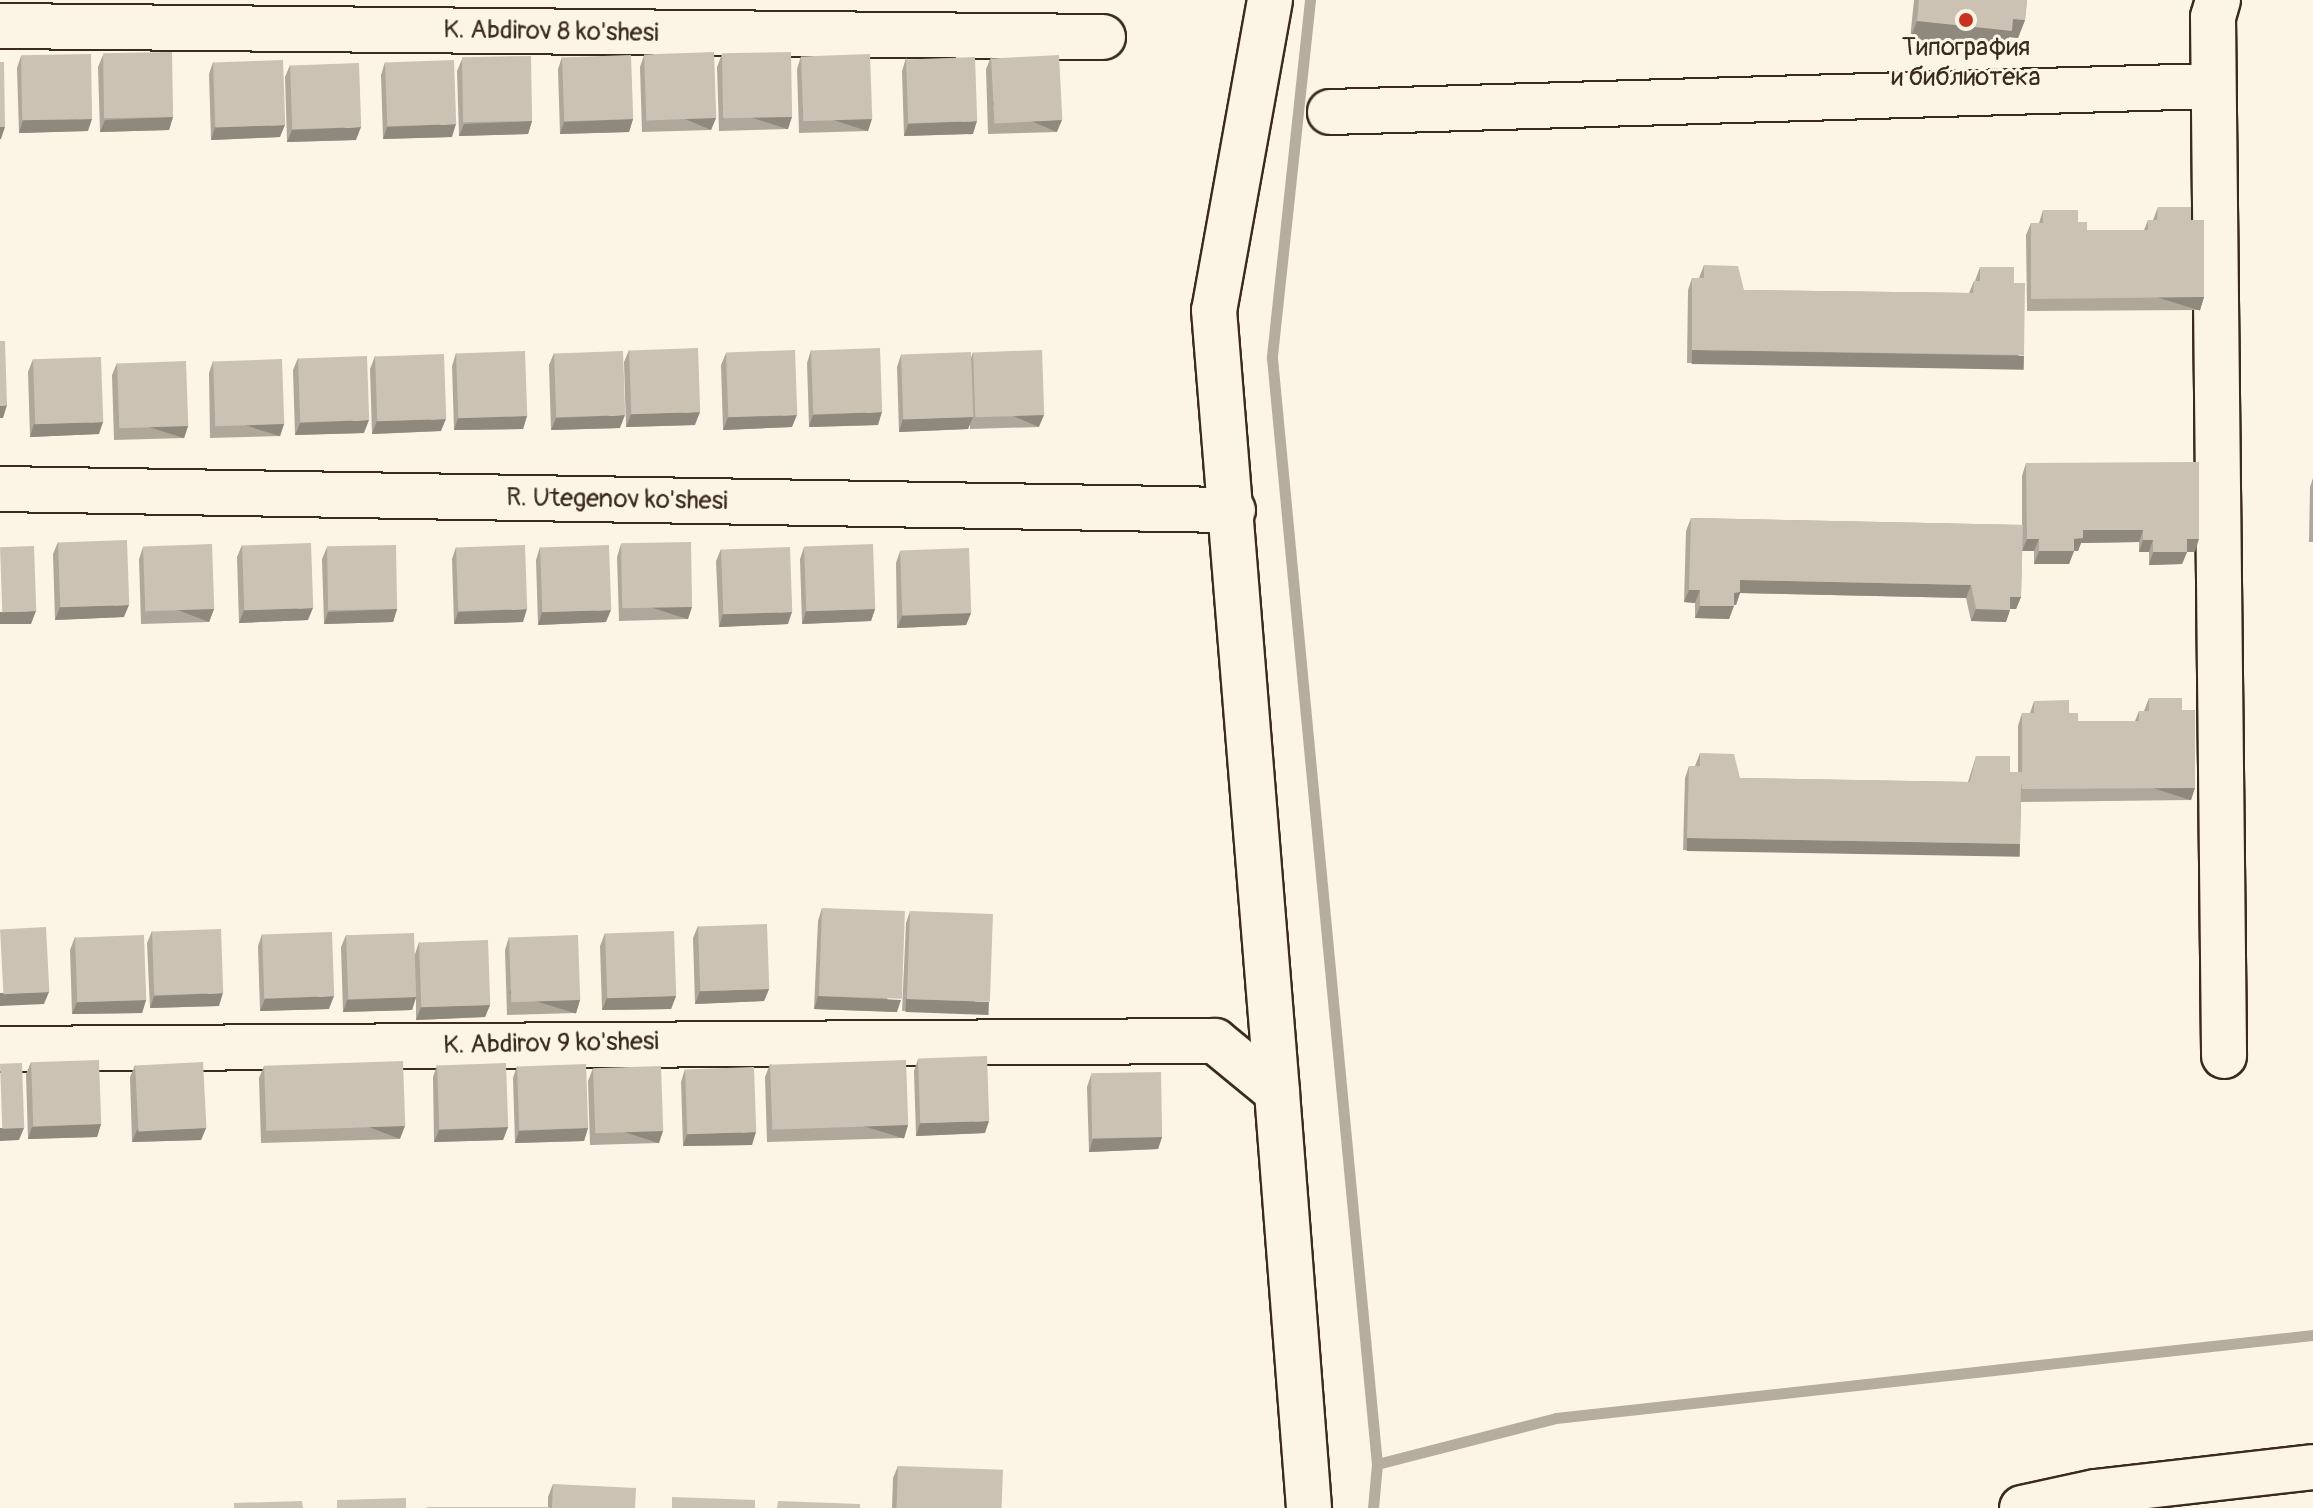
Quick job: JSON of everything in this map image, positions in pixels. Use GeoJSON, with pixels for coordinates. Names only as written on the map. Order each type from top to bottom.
{"type":"FeatureCollection","features":[{"type":"Feature","properties":{"kind":"street"},"geometry":{"type":"LineString","coordinates":[[1270,0],[1214,310],[1233,510],[1309,1508]]}},
{"type":"Feature","properties":{"kind":"street"},"geometry":{"type":"LineString","coordinates":[[2218,0],[2213,17],[2213,86],[2224,1056]]}},
{"type":"Feature","properties":{"kind":"street","name":"K. Abdirov 8 ko'shesi"},"geometry":{"type":"LineString","coordinates":[[0,26],[1103,37]]}},
{"type":"Feature","properties":{"kind":"street"},"geometry":{"type":"LineString","coordinates":[[1330,112],[2213,86]]}},
{"type":"Feature","properties":{"kind":"street","name":"R. Utegenov ko'shesi"},"geometry":{"type":"LineString","coordinates":[[0,489],[1233,510]]}},
{"type":"Feature","properties":{"kind":"street","name":"K. Abdirov 9 ko'shesi"},"geometry":{"type":"LineString","coordinates":[[0,1049],[1101,1039],[1215,1041],[1277,1092]]}},
{"type":"Feature","properties":{"kind":"street"},"geometry":{"type":"LineString","coordinates":[[2022,1508],[2095,1492],[2313,1467]]}},
{"type":"Feature","properties":{"kind":"building"},"geometry":{"type":"Polygon","coordinates":[[[1919,0],[2027,0],[2025,20],[2013,19],[2012,31],[1917,21],[1919,0]]]}},
{"type":"Feature","properties":{"kind":"building"},"geometry":{"type":"Polygon","coordinates":[[[172,52],[173,117],[104,118],[103,53],[172,52]]]}},
{"type":"Feature","properties":{"kind":"building"},"geometry":{"type":"Polygon","coordinates":[[[714,52],[716,118],[646,120],[644,54],[714,52]]]}},
{"type":"Feature","properties":{"kind":"building"},"geometry":{"type":"Polygon","coordinates":[[[791,52],[792,117],[723,118],[722,53],[791,52]]]}},
{"type":"Feature","properties":{"kind":"building"},"geometry":{"type":"Polygon","coordinates":[[[91,54],[92,119],[22,120],[21,55],[91,54]]]}},
{"type":"Feature","properties":{"kind":"building"},"geometry":{"type":"Polygon","coordinates":[[[870,54],[872,119],[803,121],[801,56],[870,54]]]}},
{"type":"Feature","properties":{"kind":"building"},"geometry":{"type":"Polygon","coordinates":[[[631,55],[633,119],[564,121],[562,57],[631,55]]]}},
{"type":"Feature","properties":{"kind":"building"},"geometry":{"type":"Polygon","coordinates":[[[1059,55],[1062,120],[994,123],[991,59],[1059,55]]]}},
{"type":"Feature","properties":{"kind":"building"},"geometry":{"type":"Polygon","coordinates":[[[531,56],[532,121],[463,122],[462,57],[531,56]]]}},
{"type":"Feature","properties":{"kind":"building"},"geometry":{"type":"Polygon","coordinates":[[[975,57],[977,121],[908,123],[906,59],[975,57]]]}},
{"type":"Feature","properties":{"kind":"building"},"geometry":{"type":"Polygon","coordinates":[[[283,60],[285,125],[215,127],[213,62],[283,60]]]}},
{"type":"Feature","properties":{"kind":"building"},"geometry":{"type":"Polygon","coordinates":[[[454,60],[456,124],[387,126],[385,62],[454,60]]]}},
{"type":"Feature","properties":{"kind":"building"},"geometry":{"type":"Polygon","coordinates":[[[0,62],[4,62],[5,127],[0,127],[0,62]]]}},
{"type":"Feature","properties":{"kind":"building"},"geometry":{"type":"Polygon","coordinates":[[[359,63],[361,127],[292,129],[290,65],[359,63]]]}},
{"type":"Feature","properties":{"kind":"building"},"geometry":{"type":"Polygon","coordinates":[[[2158,207],[2191,207],[2191,220],[2204,220],[2204,297],[2031,299],[2031,223],[2043,223],[2043,210],[2078,210],[2078,222],[2087,222],[2087,230],[2148,230],[2148,220],[2157,220],[2158,207]]]}},
{"type":"Feature","properties":{"kind":"building"},"geometry":{"type":"Polygon","coordinates":[[[1704,265],[1738,266],[1744,290],[1973,293],[1974,281],[1980,281],[1980,267],[2014,267],[2014,283],[2025,283],[2024,355],[1692,350],[1692,278],[1704,278],[1704,265]]]}},
{"type":"Feature","properties":{"kind":"building"},"geometry":{"type":"Polygon","coordinates":[[[0,341],[5,341],[7,405],[0,406],[0,341]]]}},
{"type":"Feature","properties":{"kind":"building"},"geometry":{"type":"Polygon","coordinates":[[[698,348],[700,412],[631,414],[629,350],[698,348]]]}},
{"type":"Feature","properties":{"kind":"building"},"geometry":{"type":"Polygon","coordinates":[[[880,348],[882,412],[813,414],[811,350],[880,348]]]}},
{"type":"Feature","properties":{"kind":"building"},"geometry":{"type":"Polygon","coordinates":[[[795,350],[797,415],[728,417],[726,352],[795,350]]]}},
{"type":"Feature","properties":{"kind":"building"},"geometry":{"type":"Polygon","coordinates":[[[1042,350],[1044,415],[975,417],[973,352],[1042,350]]]}},
{"type":"Feature","properties":{"kind":"building"},"geometry":{"type":"Polygon","coordinates":[[[525,351],[527,416],[458,418],[456,353],[525,351]]]}},
{"type":"Feature","properties":{"kind":"building"},"geometry":{"type":"Polygon","coordinates":[[[623,351],[625,415],[556,417],[554,353],[623,351]]]}},
{"type":"Feature","properties":{"kind":"building"},"geometry":{"type":"Polygon","coordinates":[[[971,352],[973,417],[903,419],[901,354],[971,352]]]}},
{"type":"Feature","properties":{"kind":"building"},"geometry":{"type":"Polygon","coordinates":[[[444,354],[446,419],[377,421],[375,356],[444,354]]]}},
{"type":"Feature","properties":{"kind":"building"},"geometry":{"type":"Polygon","coordinates":[[[367,356],[369,420],[300,422],[298,358],[367,356]]]}},
{"type":"Feature","properties":{"kind":"building"},"geometry":{"type":"Polygon","coordinates":[[[101,357],[103,422],[35,424],[33,359],[101,357]]]}},
{"type":"Feature","properties":{"kind":"building"},"geometry":{"type":"Polygon","coordinates":[[[282,359],[284,424],[215,426],[213,361],[282,359]]]}},
{"type":"Feature","properties":{"kind":"building"},"geometry":{"type":"Polygon","coordinates":[[[186,361],[188,426],[119,428],[117,363],[186,361]]]}},
{"type":"Feature","properties":{"kind":"building"},"geometry":{"type":"Polygon","coordinates":[[[2199,462],[2199,539],[2187,539],[2187,552],[2153,552],[2153,540],[2143,540],[2143,530],[2083,530],[2083,538],[2074,539],[2074,551],[2039,551],[2039,539],[2027,539],[2026,463],[2199,462]]]}},
{"type":"Feature","properties":{"kind":"building"},"geometry":{"type":"Polygon","coordinates":[[[1691,518],[2023,525],[2021,597],[2010,597],[2010,610],[1976,609],[1971,585],[1740,580],[1740,592],[1734,593],[1734,606],[1700,606],[1700,590],[1689,590],[1691,518]]]}},
{"type":"Feature","properties":{"kind":"building"},"geometry":{"type":"Polygon","coordinates":[[[127,540],[129,605],[60,607],[58,542],[127,540]]]}},
{"type":"Feature","properties":{"kind":"building"},"geometry":{"type":"Polygon","coordinates":[[[691,542],[692,607],[622,608],[621,543],[691,542]]]}},
{"type":"Feature","properties":{"kind":"building"},"geometry":{"type":"Polygon","coordinates":[[[311,543],[313,608],[244,610],[242,545],[311,543]]]}},
{"type":"Feature","properties":{"kind":"building"},"geometry":{"type":"Polygon","coordinates":[[[212,544],[214,609],[145,611],[143,546],[212,544]]]}},
{"type":"Feature","properties":{"kind":"building"},"geometry":{"type":"Polygon","coordinates":[[[873,544],[875,609],[806,611],[804,546],[873,544]]]}},
{"type":"Feature","properties":{"kind":"building"},"geometry":{"type":"Polygon","coordinates":[[[396,545],[397,609],[328,610],[327,546],[396,545]]]}},
{"type":"Feature","properties":{"kind":"building"},"geometry":{"type":"Polygon","coordinates":[[[525,545],[527,609],[458,611],[456,547],[525,545]]]}},
{"type":"Feature","properties":{"kind":"building"},"geometry":{"type":"Polygon","coordinates":[[[609,545],[611,610],[542,612],[540,547],[609,545]]]}},
{"type":"Feature","properties":{"kind":"building"},"geometry":{"type":"Polygon","coordinates":[[[34,546],[36,611],[2,612],[0,547],[34,546]]]}},
{"type":"Feature","properties":{"kind":"building"},"geometry":{"type":"Polygon","coordinates":[[[790,547],[792,612],[723,614],[721,549],[790,547]]]}},
{"type":"Feature","properties":{"kind":"building"},"geometry":{"type":"Polygon","coordinates":[[[969,548],[971,613],[902,615],[900,550],[969,548]]]}},
{"type":"Feature","properties":{"kind":"building"},"geometry":{"type":"Polygon","coordinates":[[[2149,698],[2182,698],[2182,710],[2195,710],[2195,788],[2022,789],[2021,783],[2020,844],[1687,838],[1689,766],[1700,766],[1700,753],[1734,754],[1740,778],[1970,782],[1976,756],[2010,756],[2010,772],[2022,772],[2022,713],[2034,713],[2034,701],[2069,700],[2069,713],[2078,713],[2078,721],[2139,721],[2139,711],[2149,711],[2149,698]]]}},
{"type":"Feature","properties":{"kind":"building"},"geometry":{"type":"Polygon","coordinates":[[[822,908],[905,911],[902,999],[819,996],[822,908]]]}},
{"type":"Feature","properties":{"kind":"building"},"geometry":{"type":"Polygon","coordinates":[[[910,911],[993,914],[990,1002],[907,999],[910,911]]]}},
{"type":"Feature","properties":{"kind":"building"},"geometry":{"type":"Polygon","coordinates":[[[767,924],[769,989],[700,991],[698,926],[767,924]]]}},
{"type":"Feature","properties":{"kind":"building"},"geometry":{"type":"Polygon","coordinates":[[[46,927],[49,992],[3,994],[0,929],[46,927]]]}},
{"type":"Feature","properties":{"kind":"building"},"geometry":{"type":"Polygon","coordinates":[[[221,929],[223,993],[154,995],[152,931],[221,929]]]}},
{"type":"Feature","properties":{"kind":"building"},"geometry":{"type":"Polygon","coordinates":[[[674,931],[676,996],[607,998],[605,933],[674,931]]]}},
{"type":"Feature","properties":{"kind":"building"},"geometry":{"type":"Polygon","coordinates":[[[332,932],[334,996],[264,998],[262,934],[332,932]]]}},
{"type":"Feature","properties":{"kind":"building"},"geometry":{"type":"Polygon","coordinates":[[[414,933],[416,997],[348,999],[346,935],[414,933]]]}},
{"type":"Feature","properties":{"kind":"building"},"geometry":{"type":"Polygon","coordinates":[[[144,935],[146,1000],[77,1002],[75,937],[144,935]]]}},
{"type":"Feature","properties":{"kind":"building"},"geometry":{"type":"Polygon","coordinates":[[[578,935],[580,1000],[511,1002],[509,937],[578,935]]]}},
{"type":"Feature","properties":{"kind":"building"},"geometry":{"type":"Polygon","coordinates":[[[488,940],[490,1005],[421,1007],[419,942],[488,940]]]}},
{"type":"Feature","properties":{"kind":"building"},"geometry":{"type":"Polygon","coordinates":[[[987,1056],[989,1121],[920,1123],[918,1058],[987,1056]]]}},
{"type":"Feature","properties":{"kind":"building"},"geometry":{"type":"Polygon","coordinates":[[[99,1060],[101,1124],[33,1126],[31,1062],[99,1060]]]}},
{"type":"Feature","properties":{"kind":"building"},"geometry":{"type":"Polygon","coordinates":[[[906,1060],[908,1125],[772,1130],[770,1065],[906,1060]]]}},
{"type":"Feature","properties":{"kind":"building"},"geometry":{"type":"Polygon","coordinates":[[[403,1061],[405,1126],[266,1131],[264,1066],[403,1061]]]}},
{"type":"Feature","properties":{"kind":"building"},"geometry":{"type":"Polygon","coordinates":[[[203,1062],[206,1128],[139,1131],[135,1066],[203,1062]]]}},
{"type":"Feature","properties":{"kind":"building"},"geometry":{"type":"Polygon","coordinates":[[[22,1063],[24,1128],[2,1129],[0,1064],[22,1063]]]}},
{"type":"Feature","properties":{"kind":"building"},"geometry":{"type":"Polygon","coordinates":[[[506,1063],[508,1127],[439,1129],[437,1065],[506,1063]]]}},
{"type":"Feature","properties":{"kind":"building"},"geometry":{"type":"Polygon","coordinates":[[[586,1064],[588,1128],[519,1130],[517,1066],[586,1064]]]}},
{"type":"Feature","properties":{"kind":"building"},"geometry":{"type":"Polygon","coordinates":[[[661,1066],[663,1131],[595,1133],[593,1068],[661,1066]]]}},
{"type":"Feature","properties":{"kind":"building"},"geometry":{"type":"Polygon","coordinates":[[[754,1067],[756,1132],[687,1134],[685,1069],[754,1067]]]}},
{"type":"Feature","properties":{"kind":"building"},"geometry":{"type":"Polygon","coordinates":[[[1161,1072],[1162,1137],[1092,1138],[1091,1073],[1161,1072]]]}},
{"type":"Feature","properties":{"kind":"building"},"geometry":{"type":"Polygon","coordinates":[[[898,1466],[1003,1470],[1002,1508],[897,1508],[898,1466]]]}},
{"type":"Feature","properties":{"kind":"building"},"geometry":{"type":"Polygon","coordinates":[[[553,1484],[636,1488],[635,1508],[552,1508],[553,1484]]]}},
{"type":"Feature","properties":{"kind":"building"},"geometry":{"type":"Polygon","coordinates":[[[672,1497],[755,1500],[755,1508],[672,1508],[672,1497]]]}},
{"type":"Feature","properties":{"kind":"building"},"geometry":{"type":"Polygon","coordinates":[[[406,1498],[406,1508],[337,1508],[337,1500],[406,1498]]]}},
{"type":"Feature","properties":{"kind":"building"},"geometry":{"type":"Polygon","coordinates":[[[302,1501],[303,1508],[234,1508],[234,1503],[302,1501]]]}},
{"type":"Feature","properties":{"kind":"building"},"geometry":{"type":"Polygon","coordinates":[[[778,1501],[860,1504],[860,1508],[777,1508],[778,1501]]]}},
{"type":"Feature","properties":{"kind":"building"},"geometry":{"type":"Polygon","coordinates":[[[427,1507],[550,1508],[427,1508],[427,1507]]]}},
{"type":"Feature","properties":{"kind":"waterway"},"geometry":{"type":"LineString","coordinates":[[1310,0],[1272,358],[1377,1464],[1373,1508]]}},
{"type":"Feature","properties":{"kind":"waterway"},"geometry":{"type":"LineString","coordinates":[[1377,1464],[1556,1418],[2313,1335]]}},
{"type":"Feature","properties":{"kind":"place","name":"Типография и библиотека"},"geometry":{"type":"Point","coordinates":[1966,20]}}]}
